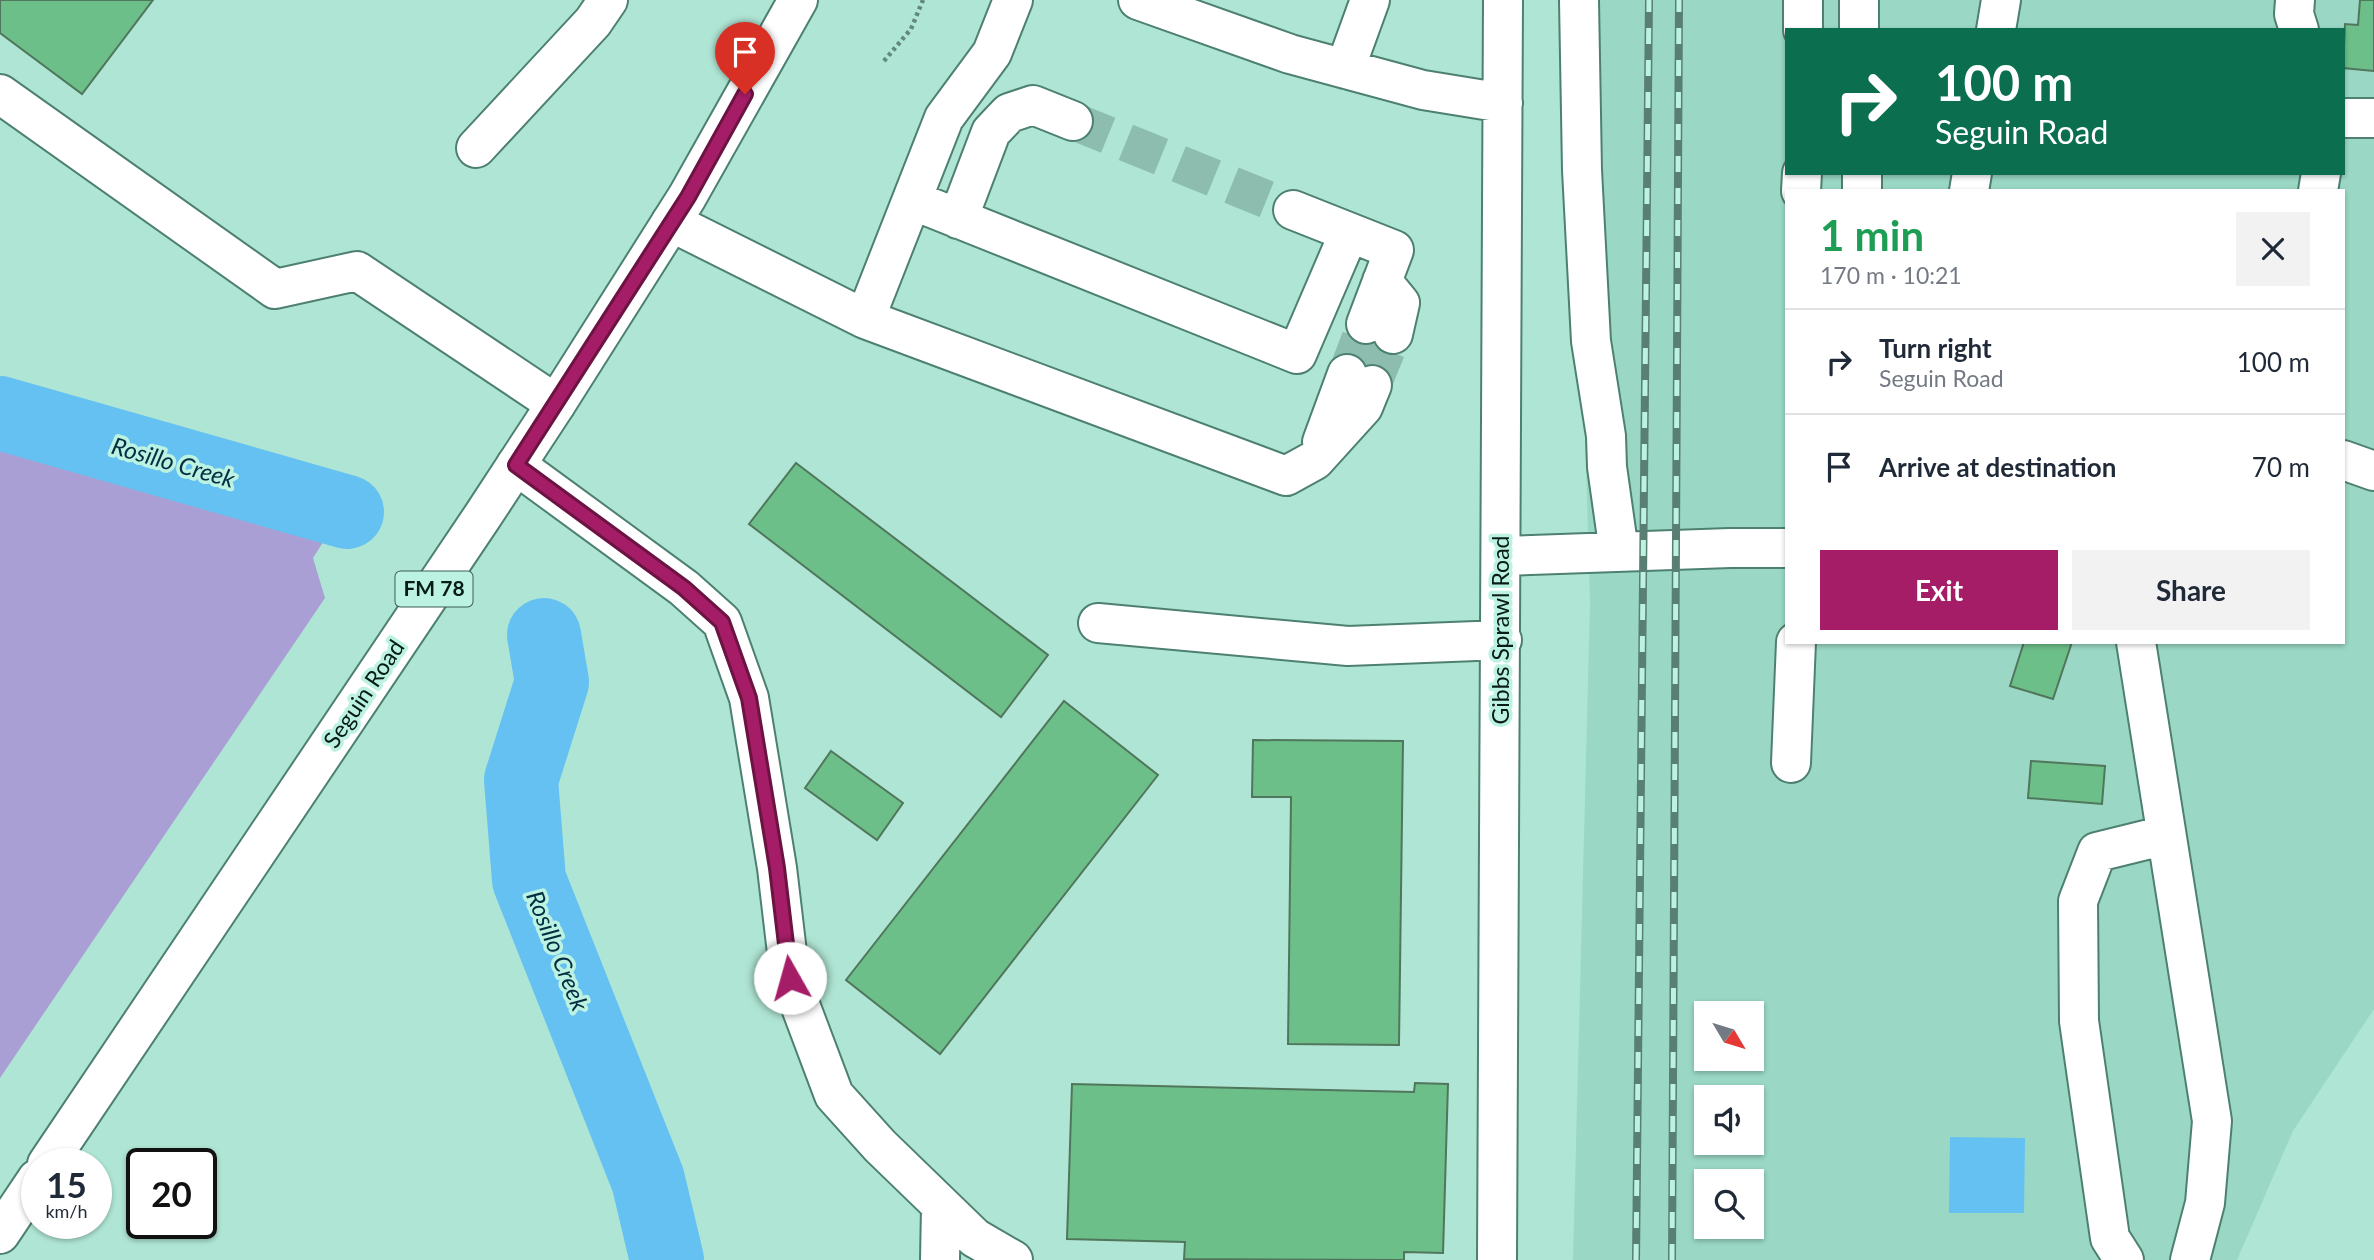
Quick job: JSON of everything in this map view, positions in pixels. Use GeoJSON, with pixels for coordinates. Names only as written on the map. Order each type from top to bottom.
{"type":"FeatureCollection","features":[{"type":"Feature","properties":{"kind":"main road"},"geometry":{"type":"LineString","coordinates":[[476,148],[593,22],[608,0]]}},
{"type":"Feature","properties":{"kind":"main road","name":"Seguin Road"},"geometry":{"type":"LineString","coordinates":[[58,1148],[556,404],[671,222],[798,0]]}},
{"type":"Feature","properties":{"kind":"main road"},"geometry":{"type":"LineString","coordinates":[[865,319],[944,118],[992,53],[1013,0]]}},
{"type":"Feature","properties":{"kind":"main road"},"geometry":{"type":"LineString","coordinates":[[1138,0],[1290,54],[1423,90],[1503,103]]}},
{"type":"Feature","properties":{"kind":"main road"},"geometry":{"type":"LineString","coordinates":[[1345,69],[1370,0]]}},
{"type":"Feature","properties":{"kind":"main road","name":"Gibbs Sprawl Road"},"geometry":{"type":"LineString","coordinates":[[1497,1260],[1503,0]]}},
{"type":"Feature","properties":{"kind":"main road"},"geometry":{"type":"LineString","coordinates":[[1579,0],[1582,170],[1591,341],[1606,436],[1607,467],[1619,552]]}},
{"type":"Feature","properties":{"kind":"main road"},"geometry":{"type":"LineString","coordinates":[[1802,28],[1803,0]]}},
{"type":"Feature","properties":{"kind":"main road"},"geometry":{"type":"LineString","coordinates":[[1859,0],[1859,28]]}},
{"type":"Feature","properties":{"kind":"main road"},"geometry":{"type":"LineString","coordinates":[[1996,28],[2001,0]]}},
{"type":"Feature","properties":{"kind":"main road"},"geometry":{"type":"LineString","coordinates":[[2295,0],[2294,14],[2298,28]]}},
{"type":"Feature","properties":{"kind":"main road"},"geometry":{"type":"LineString","coordinates":[[0,94],[275,289],[356,271],[556,404]]}},
{"type":"Feature","properties":{"kind":"main road"},"geometry":{"type":"LineString","coordinates":[[958,219],[991,132],[1009,113],[1033,105],[1073,121]]}},
{"type":"Feature","properties":{"kind":"main road"},"geometry":{"type":"LineString","coordinates":[[2345,118],[2374,118]]}},
{"type":"Feature","properties":{"kind":"main road"},"geometry":{"type":"LineString","coordinates":[[912,200],[1297,354],[1349,233]]}},
{"type":"Feature","properties":{"kind":"main road"},"geometry":{"type":"LineString","coordinates":[[1293,210],[1394,250],[1382,281],[1400,303],[1379,329]]}},
{"type":"Feature","properties":{"kind":"main road"},"geometry":{"type":"LineString","coordinates":[[671,222],[865,319],[1286,476],[1315,460],[1363,407],[1359,380]]}},
{"type":"Feature","properties":{"kind":"main road"},"geometry":{"type":"LineString","coordinates":[[2345,461],[2374,471]]}},
{"type":"Feature","properties":{"kind":"main road"},"geometry":{"type":"LineString","coordinates":[[516,465],[684,588],[722,622],[749,698],[777,868],[790,978],[834,1095],[880,1146],[975,1238],[1013,1260]]}},
{"type":"Feature","properties":{"kind":"main road"},"geometry":{"type":"LineString","coordinates":[[1502,556],[1785,548]]}},
{"type":"Feature","properties":{"kind":"main road"},"geometry":{"type":"LineString","coordinates":[[1098,622],[1348,646],[1502,640]]}},
{"type":"Feature","properties":{"kind":"main road"},"geometry":{"type":"LineString","coordinates":[[1791,763],[1796,644]]}},
{"type":"Feature","properties":{"kind":"main road"},"geometry":{"type":"LineString","coordinates":[[2136,644],[2212,1121],[2205,1203],[2190,1260]]}},
{"type":"Feature","properties":{"kind":"main road"},"geometry":{"type":"LineString","coordinates":[[2124,1260],[2110,1238],[2079,1021],[2078,901],[2097,852],[2166,835]]}},
{"type":"Feature","properties":{"kind":"main road"},"geometry":{"type":"LineString","coordinates":[[0,1234],[21,1203]]}},
{"type":"Feature","properties":{"kind":"main road"},"geometry":{"type":"LineString","coordinates":[[940,1260],[941,1206]]}},
{"type":"Feature","properties":{"kind":"path"},"geometry":{"type":"LineString","coordinates":[[884,61],[911,29],[923,0]]}},
{"type":"Feature","properties":{"kind":"shaded area"},"geometry":{"type":"Polygon","coordinates":[[[1573,0],[2374,0],[2374,1009],[2293,1131],[2237,1260],[1573,1260],[1590,604],[1573,0]]]}},
{"type":"Feature","properties":{"kind":"shaded area"},"geometry":{"type":"Polygon","coordinates":[[[0,434],[330,531],[313,558],[325,598],[0,1078],[0,434]]]}},
{"type":"Feature","properties":{"kind":"water"},"geometry":{"type":"Polygon","coordinates":[[[1950,1137],[2025,1138],[2024,1213],[1949,1213],[1950,1137]]]}},
{"type":"Feature","properties":{"kind":"building"},"geometry":{"type":"Polygon","coordinates":[[[0,0],[153,0],[82,94],[0,33],[0,0]]]}},
{"type":"Feature","properties":{"kind":"building"},"geometry":{"type":"Polygon","coordinates":[[[2360,0],[2374,0],[2374,71],[2345,68],[2345,24],[2358,25],[2360,0]]]}},
{"type":"Feature","properties":{"kind":"building"},"geometry":{"type":"Polygon","coordinates":[[[796,463],[1048,655],[1001,717],[749,524],[796,463]]]}},
{"type":"Feature","properties":{"kind":"building"},"geometry":{"type":"Polygon","coordinates":[[[2023,644],[2071,644],[2053,699],[2010,686],[2023,644]]]}},
{"type":"Feature","properties":{"kind":"building"},"geometry":{"type":"Polygon","coordinates":[[[1064,701],[1158,775],[940,1054],[846,980],[1064,701]]]}},
{"type":"Feature","properties":{"kind":"building"},"geometry":{"type":"Polygon","coordinates":[[[1253,740],[1403,741],[1399,1045],[1288,1044],[1291,797],[1252,797],[1253,740]]]}},
{"type":"Feature","properties":{"kind":"building"},"geometry":{"type":"Polygon","coordinates":[[[831,751],[903,803],[877,840],[805,788],[831,751]]]}},
{"type":"Feature","properties":{"kind":"building"},"geometry":{"type":"Polygon","coordinates":[[[2031,761],[2105,766],[2102,804],[2028,798],[2031,761]]]}},
{"type":"Feature","properties":{"kind":"building"},"geometry":{"type":"Polygon","coordinates":[[[1415,1083],[1448,1084],[1443,1253],[1404,1252],[1404,1260],[1184,1259],[1185,1242],[1067,1239],[1072,1084],[1414,1092],[1415,1083]]]}},
{"type":"Feature","properties":{"kind":"waterway","name":"Rosillo Creek"},"geometry":{"type":"LineString","coordinates":[[0,413],[347,512]]}},
{"type":"Feature","properties":{"kind":"waterway","name":"Rosillo Creek"},"geometry":{"type":"LineString","coordinates":[[544,635],[552,682],[521,780],[529,880],[648,1180],[667,1260]]}},
{"type":"Feature","properties":{"kind":"tunnel"},"geometry":{"type":"LineString","coordinates":[[1073,121],[1293,210]]}},
{"type":"Feature","properties":{"kind":"tunnel"},"geometry":{"type":"LineString","coordinates":[[1347,374],[1366,324]]}},
{"type":"Feature","properties":{"kind":"tunnel"},"geometry":{"type":"LineString","coordinates":[[1372,385],[1393,334]]}},
{"type":"Feature","properties":{"kind":"railway"},"geometry":{"type":"LineString","coordinates":[[1636,1260],[1649,0]]}},
{"type":"Feature","properties":{"kind":"railway"},"geometry":{"type":"LineString","coordinates":[[1672,1260],[1679,0]]}},
{"type":"Feature","properties":{"kind":"route"},"geometry":{"type":"LineString","coordinates":[[745,94],[688,197],[516,465],[684,588],[722,622],[749,698],[777,868],[790,978]]}}]}
